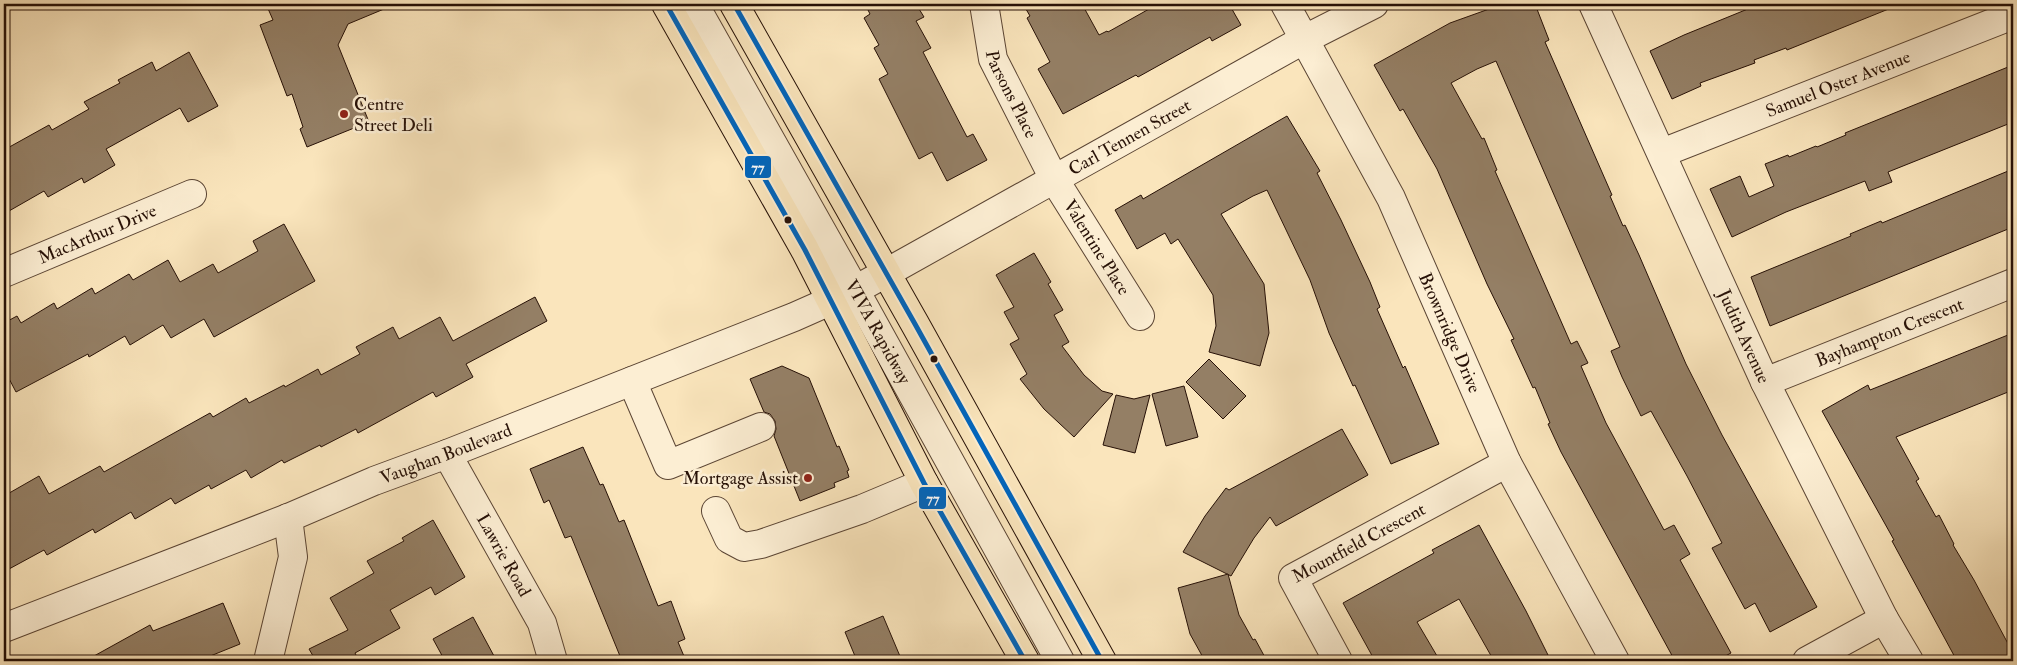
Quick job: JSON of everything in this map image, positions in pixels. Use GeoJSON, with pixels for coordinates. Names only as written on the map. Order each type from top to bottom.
{"type":"FeatureCollection","features":[{"type":"Feature","properties":{"kind":"main road"},"geometry":{"type":"LineString","coordinates":[[666,4],[805,250],[924,483],[1025,661]]}},
{"type":"Feature","properties":{"kind":"main road"},"geometry":{"type":"LineString","coordinates":[[734,4],[1102,661]]}},
{"type":"Feature","properties":{"kind":"street","name":"VIVA Rapidway"},"geometry":{"type":"LineString","coordinates":[[694,4],[1060,661]]}},
{"type":"Feature","properties":{"kind":"street","name":"Parsons Place"},"geometry":{"type":"LineString","coordinates":[[984,4],[993,60],[1054,179]]}},
{"type":"Feature","properties":{"kind":"street","name":"Brownridge Drive"},"geometry":{"type":"LineString","coordinates":[[1285,4],[1391,198],[1507,463],[1615,661]]}},
{"type":"Feature","properties":{"kind":"street","name":"Carl Tennen Street"},"geometry":{"type":"LineString","coordinates":[[886,273],[1305,39],[1374,4]]}},
{"type":"Feature","properties":{"kind":"street","name":"Judith Avenue"},"geometry":{"type":"LineString","coordinates":[[1593,4],[1765,382],[1884,619],[1909,661]]}},
{"type":"Feature","properties":{"kind":"street","name":"Samuel Oster Avenue"},"geometry":{"type":"LineString","coordinates":[[1662,153],[2013,15]]}},
{"type":"Feature","properties":{"kind":"street","name":"Valentine Place"},"geometry":{"type":"LineString","coordinates":[[1054,179],[1140,316]]}},
{"type":"Feature","properties":{"kind":"street","name":"MacArthur Drive"},"geometry":{"type":"LineString","coordinates":[[4,273],[192,194]]}},
{"type":"Feature","properties":{"kind":"street","name":"Vaughan Boulevard"},"geometry":{"type":"LineString","coordinates":[[4,628],[288,518],[374,481],[447,454],[830,302],[886,273]]}},
{"type":"Feature","properties":{"kind":"street","name":"Bayhampton Crescent"},"geometry":{"type":"LineString","coordinates":[[1765,382],[2013,283]]}},
{"type":"Feature","properties":{"kind":"street"},"geometry":{"type":"LineString","coordinates":[[632,381],[668,465],[761,427]]}},
{"type":"Feature","properties":{"kind":"street","name":"Lawrie Road"},"geometry":{"type":"LineString","coordinates":[[447,454],[542,623],[553,661]]}},
{"type":"Feature","properties":{"kind":"street","name":"Mountfield Crescent"},"geometry":{"type":"LineString","coordinates":[[1338,661],[1293,578],[1507,463]]}},
{"type":"Feature","properties":{"kind":"street"},"geometry":{"type":"LineString","coordinates":[[716,511],[729,539],[744,547],[760,544],[862,509],[924,483]]}},
{"type":"Feature","properties":{"kind":"street"},"geometry":{"type":"LineString","coordinates":[[268,661],[293,556],[288,518]]}},
{"type":"Feature","properties":{"kind":"street"},"geometry":{"type":"LineString","coordinates":[[1807,661],[1884,619]]}},
{"type":"Feature","properties":{"kind":"building"},"geometry":{"type":"Polygon","coordinates":[[[266,4],[396,4],[348,24],[338,45],[369,122],[307,147],[300,129],[303,127],[292,94],[287,96],[260,25],[273,20],[266,4]]]}},
{"type":"Feature","properties":{"kind":"building"},"geometry":{"type":"Polygon","coordinates":[[[865,4],[916,4],[924,17],[916,21],[931,48],[923,52],[967,137],[973,134],[987,160],[947,181],[932,152],[919,159],[879,79],[888,74],[874,48],[879,45],[864,18],[870,14],[865,4]]]}},
{"type":"Feature","properties":{"kind":"building"},"geometry":{"type":"Polygon","coordinates":[[[1023,4],[1082,4],[1099,35],[1108,32],[1158,4],[1229,4],[1241,25],[1212,41],[1210,37],[1138,77],[1136,75],[1063,114],[1038,69],[1050,62],[1027,18],[1030,16],[1023,4]]]}},
{"type":"Feature","properties":{"kind":"building"},"geometry":{"type":"Polygon","coordinates":[[[1503,4],[1535,4],[1549,40],[1545,42],[1612,195],[1610,196],[1623,226],[1625,225],[1639,255],[1686,364],[1722,435],[1817,607],[1770,632],[1755,603],[1745,609],[1712,548],[1722,543],[1687,476],[1651,411],[1641,416],[1622,377],[1611,351],[1620,347],[1496,61],[1477,69],[1451,83],[1482,139],[1484,138],[1497,170],[1495,171],[1571,344],[1577,341],[1588,363],[1581,366],[1606,423],[1664,530],[1674,525],[1690,554],[1680,560],[1731,653],[1716,661],[1675,661],[1561,452],[1548,424],[1550,423],[1535,387],[1533,388],[1511,340],[1514,339],[1487,284],[1437,169],[1403,109],[1400,111],[1374,65],[1450,23],[1503,4]]]}},
{"type":"Feature","properties":{"kind":"building"},"geometry":{"type":"Polygon","coordinates":[[[1760,4],[1901,4],[1787,50],[1786,48],[1754,60],[1755,63],[1700,83],[1701,86],[1672,99],[1650,51],[1760,4]]]}},
{"type":"Feature","properties":{"kind":"building"},"geometry":{"type":"Polygon","coordinates":[[[189,52],[218,106],[188,122],[180,108],[106,149],[115,165],[84,183],[82,178],[48,197],[44,191],[9,211],[4,202],[4,150],[49,125],[52,130],[89,109],[84,102],[120,83],[118,80],[152,62],[156,71],[189,52]]]}},
{"type":"Feature","properties":{"kind":"building"},"geometry":{"type":"Polygon","coordinates":[[[2013,65],[2013,122],[1888,172],[1892,182],[1869,191],[1865,181],[1786,212],[1732,237],[1710,189],[1740,176],[1749,197],[1774,186],[1765,164],[1817,147],[1846,135],[1845,133],[2013,65]]]}},
{"type":"Feature","properties":{"kind":"building"},"geometry":{"type":"Polygon","coordinates":[[[1287,116],[1320,171],[1317,173],[1370,282],[1380,307],[1377,309],[1403,368],[1405,366],[1439,444],[1391,464],[1329,333],[1310,280],[1267,190],[1221,214],[1264,284],[1269,333],[1260,366],[1209,352],[1216,326],[1213,295],[1178,239],[1171,244],[1165,233],[1137,249],[1115,210],[1141,195],[1143,199],[1287,116]]]}},
{"type":"Feature","properties":{"kind":"building"},"geometry":{"type":"Polygon","coordinates":[[[2013,169],[2013,227],[1770,326],[1751,277],[1851,236],[1850,234],[1881,221],[1882,223],[2013,169]]]}},
{"type":"Feature","properties":{"kind":"building"},"geometry":{"type":"Polygon","coordinates":[[[284,224],[315,281],[214,337],[204,319],[171,338],[163,325],[130,345],[125,336],[89,357],[88,354],[16,392],[4,369],[4,323],[17,316],[21,323],[54,303],[57,309],[92,288],[95,294],[129,274],[133,280],[168,260],[180,282],[213,264],[218,273],[258,251],[253,241],[284,224]]]}},
{"type":"Feature","properties":{"kind":"building"},"geometry":{"type":"Polygon","coordinates":[[[1034,253],[1051,282],[1048,284],[1063,310],[1054,315],[1069,342],[1062,346],[1084,375],[1102,391],[1113,394],[1074,437],[1044,409],[1020,379],[1027,374],[1010,344],[1019,339],[1004,312],[1014,307],[996,275],[1034,253]]]}},
{"type":"Feature","properties":{"kind":"building"},"geometry":{"type":"Polygon","coordinates":[[[535,297],[547,321],[466,364],[473,377],[436,397],[433,392],[358,433],[356,429],[284,463],[282,460],[251,478],[246,470],[211,489],[209,485],[175,504],[171,498],[135,519],[131,512],[95,533],[93,529],[47,555],[44,550],[9,569],[4,558],[4,496],[39,476],[49,494],[100,466],[104,472],[210,413],[213,417],[246,398],[249,403],[284,385],[285,387],[318,369],[321,375],[360,354],[356,347],[393,327],[399,339],[440,317],[453,341],[535,297]]]}},
{"type":"Feature","properties":{"kind":"building"},"geometry":{"type":"Polygon","coordinates":[[[2013,333],[2013,390],[1896,437],[1919,479],[1916,481],[1936,517],[1939,515],[1953,545],[2013,653],[2013,661],[1957,661],[1892,541],[1894,540],[1822,411],[1868,385],[1870,390],[2013,333]]]}},
{"type":"Feature","properties":{"kind":"building"},"geometry":{"type":"Polygon","coordinates":[[[1209,359],[1246,396],[1223,419],[1186,382],[1209,359]]]}},
{"type":"Feature","properties":{"kind":"building"},"geometry":{"type":"Polygon","coordinates":[[[782,366],[809,378],[837,447],[839,446],[849,470],[847,471],[849,477],[834,483],[835,487],[800,501],[774,436],[776,429],[775,421],[770,414],[764,412],[750,379],[782,366]]]}},
{"type":"Feature","properties":{"kind":"building"},"geometry":{"type":"Polygon","coordinates":[[[1184,386],[1198,437],[1166,446],[1152,394],[1184,386]]]}},
{"type":"Feature","properties":{"kind":"building"},"geometry":{"type":"Polygon","coordinates":[[[1116,395],[1134,399],[1150,395],[1135,453],[1103,445],[1116,395]]]}},
{"type":"Feature","properties":{"kind":"building"},"geometry":{"type":"Polygon","coordinates":[[[1342,429],[1368,475],[1276,526],[1270,517],[1254,538],[1231,576],[1183,552],[1205,516],[1226,488],[1229,490],[1342,429]]]}},
{"type":"Feature","properties":{"kind":"building"},"geometry":{"type":"Polygon","coordinates":[[[583,447],[600,485],[603,484],[619,522],[624,520],[658,606],[671,601],[685,639],[678,642],[686,661],[622,661],[571,536],[565,538],[549,500],[544,503],[530,469],[583,447]]]}},
{"type":"Feature","properties":{"kind":"building"},"geometry":{"type":"Polygon","coordinates":[[[433,520],[465,577],[435,595],[431,587],[390,610],[400,628],[355,653],[359,661],[316,661],[309,649],[348,630],[330,598],[374,573],[367,561],[404,541],[402,538],[433,520]]]}},
{"type":"Feature","properties":{"kind":"building"},"geometry":{"type":"Polygon","coordinates":[[[1479,525],[1551,661],[1494,661],[1459,599],[1417,622],[1440,661],[1375,661],[1343,603],[1434,553],[1432,550],[1479,525]]]}},
{"type":"Feature","properties":{"kind":"building"},"geometry":{"type":"Polygon","coordinates":[[[1228,574],[1239,615],[1267,661],[1205,661],[1190,634],[1178,588],[1228,574]]]}},
{"type":"Feature","properties":{"kind":"building"},"geometry":{"type":"Polygon","coordinates":[[[223,603],[240,644],[198,661],[85,661],[150,625],[153,631],[223,603]]]}},
{"type":"Feature","properties":{"kind":"building"},"geometry":{"type":"Polygon","coordinates":[[[883,616],[902,661],[857,661],[845,632],[883,616]]]}},
{"type":"Feature","properties":{"kind":"building"},"geometry":{"type":"Polygon","coordinates":[[[473,617],[494,656],[484,661],[445,661],[433,639],[473,617]]]}},
{"type":"Feature","properties":{"kind":"transit line","name":"77"},"geometry":{"type":"LineString","coordinates":[[666,4],[805,250],[924,483],[1025,661]]}},
{"type":"Feature","properties":{"kind":"transit line","name":"77"},"geometry":{"type":"LineString","coordinates":[[734,4],[915,324],[1102,661]]}},
{"type":"Feature","properties":{"kind":"place","name":"Centre Street Deli"},"geometry":{"type":"Point","coordinates":[344,114]}},
{"type":"Feature","properties":{"kind":"place","name":"Mortgage Assist"},"geometry":{"type":"Point","coordinates":[808,478]}}]}
